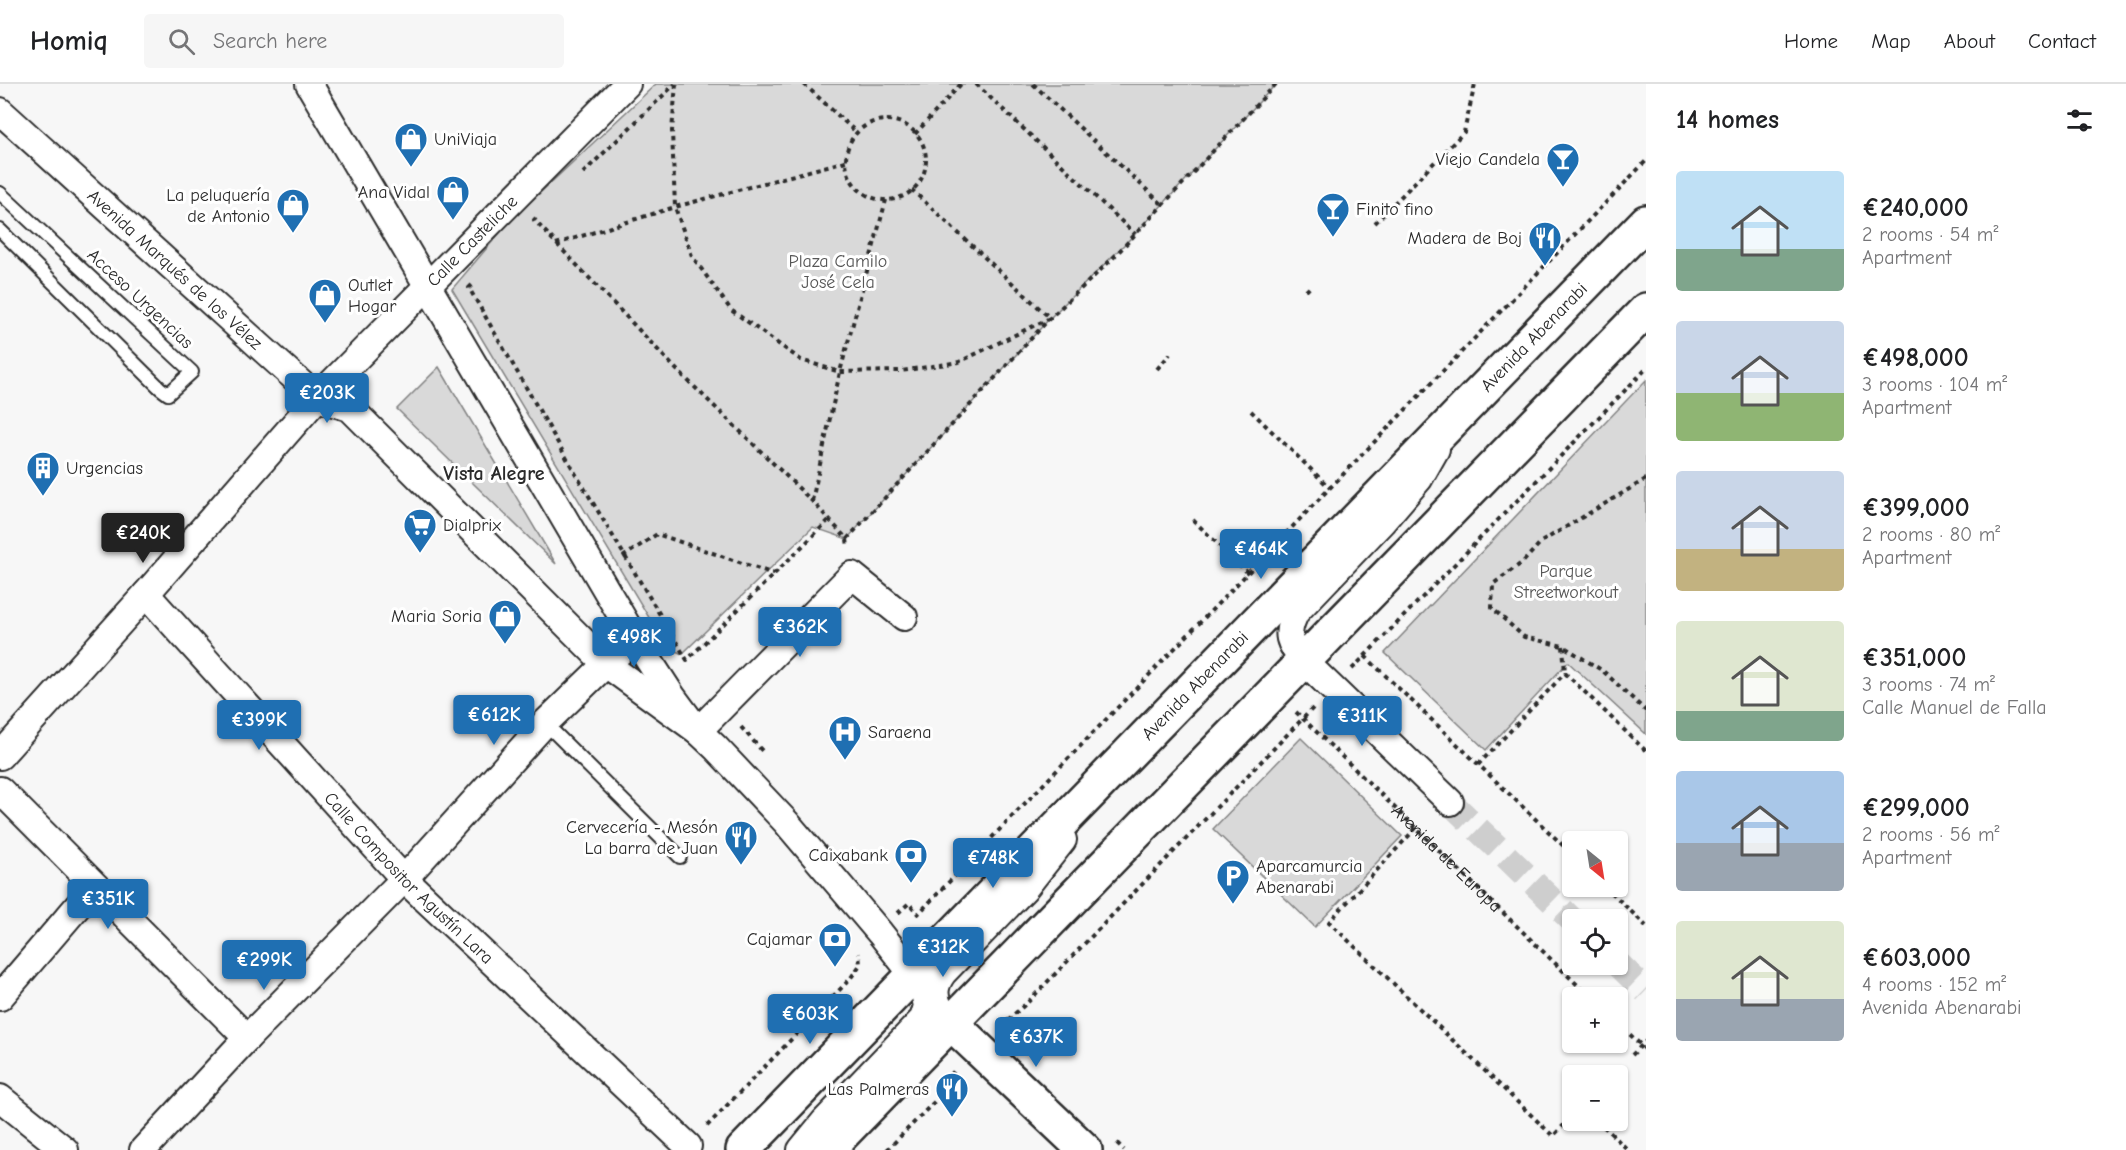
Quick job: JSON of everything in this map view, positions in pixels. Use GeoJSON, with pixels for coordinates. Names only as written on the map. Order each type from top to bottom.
{"type":"FeatureCollection","features":[{"type":"Feature","properties":{"kind":"main road","name":"Avenida Abenarabi"},"geometry":{"type":"LineString","coordinates":[[827,1150],[931,998],[1106,776],[1646,222]]}},
{"type":"Feature","properties":{"kind":"main road","name":"Avenida Abenarabi"},"geometry":{"type":"LineString","coordinates":[[743,1150],[931,998],[1304,661],[1646,310]]}},
{"type":"Feature","properties":{"kind":"main road","name":"Avenida Marqués de los Vélez"},"geometry":{"type":"LineString","coordinates":[[931,998],[977,1048],[1085,1150]]}},
{"type":"Feature","properties":{"kind":"street"},"geometry":{"type":"LineString","coordinates":[[309,84],[635,639],[698,731],[852,575],[904,616]]}},
{"type":"Feature","properties":{"kind":"street","name":"Calle Casteliche"},"geometry":{"type":"LineString","coordinates":[[0,756],[146,594],[317,398],[627,84]]}},
{"type":"Feature","properties":{"kind":"street","name":"Avenida Marqués de los Vélez"},"geometry":{"type":"LineString","coordinates":[[0,111],[317,398],[350,408],[606,664],[698,731],[786,822],[880,933],[931,998]]}},
{"type":"Feature","properties":{"kind":"street"},"geometry":{"type":"LineString","coordinates":[[1450,802],[1304,661],[1290,643],[1288,636],[1289,627],[1296,612],[1382,522],[1419,479],[1452,421]]}},
{"type":"Feature","properties":{"kind":"street","name":"Calle Compositor Agustín Lara"},"geometry":{"type":"LineString","coordinates":[[146,594],[404,879],[688,1146]]}},
{"type":"Feature","properties":{"kind":"street"},"geometry":{"type":"LineString","coordinates":[[143,1150],[247,1038],[404,879],[545,723],[635,639]]}},
{"type":"Feature","properties":{"kind":"street"},"geometry":{"type":"LineString","coordinates":[[0,790],[247,1038]]}},
{"type":"Feature","properties":{"kind":"street"},"geometry":{"type":"LineString","coordinates":[[0,996],[95,886]]}},
{"type":"Feature","properties":{"kind":"street"},"geometry":{"type":"LineString","coordinates":[[801,1150],[824,1122],[920,1023],[931,998]]}},
{"type":"Feature","properties":{"kind":"street"},"geometry":{"type":"LineString","coordinates":[[0,1098],[65,1150]]}},
{"type":"Feature","properties":{"kind":"lane","name":"Acceso Urgencias"},"geometry":{"type":"LineString","coordinates":[[0,193],[192,372],[168,394],[0,230]]}},
{"type":"Feature","properties":{"kind":"lane"},"geometry":{"type":"LineString","coordinates":[[545,723],[680,857]]}},
{"type":"Feature","properties":{"kind":"path"},"geometry":{"type":"LineString","coordinates":[[576,180],[675,84]]}},
{"type":"Feature","properties":{"kind":"path"},"geometry":{"type":"LineString","coordinates":[[675,84],[672,131],[675,207],[692,256],[731,310],[801,360],[840,372],[901,371],[960,362],[1050,318]]}},
{"type":"Feature","properties":{"kind":"path"},"geometry":{"type":"LineString","coordinates":[[804,84],[857,133]]}},
{"type":"Feature","properties":{"kind":"path"},"geometry":{"type":"LineString","coordinates":[[915,134],[961,84]]}},
{"type":"Feature","properties":{"kind":"path"},"geometry":{"type":"LineString","coordinates":[[976,84],[1136,234]]}},
{"type":"Feature","properties":{"kind":"path"},"geometry":{"type":"LineString","coordinates":[[1033,84],[1163,205]]}},
{"type":"Feature","properties":{"kind":"path"},"geometry":{"type":"LineString","coordinates":[[512,200],[534,220],[677,370],[812,501],[847,539],[1050,318],[1112,259],[1276,84]]}},
{"type":"Feature","properties":{"kind":"path"},"geometry":{"type":"LineString","coordinates":[[1375,223],[1464,132],[1475,84]]}},
{"type":"Feature","properties":{"kind":"path"},"geometry":{"type":"LineString","coordinates":[[880,119],[893,119],[906,124],[915,134],[923,143],[926,169],[921,181],[905,196],[896,200],[876,200],[866,196],[851,182],[846,172],[845,150],[849,140],[867,123],[880,119]]}},
{"type":"Feature","properties":{"kind":"path"},"geometry":{"type":"LineString","coordinates":[[556,244],[675,207],[846,161]]}},
{"type":"Feature","properties":{"kind":"path"},"geometry":{"type":"LineString","coordinates":[[688,1146],[850,979],[860,965],[858,954],[909,903],[918,914],[1646,161]]}},
{"type":"Feature","properties":{"kind":"path"},"geometry":{"type":"LineString","coordinates":[[912,190],[1050,318]]}},
{"type":"Feature","properties":{"kind":"path"},"geometry":{"type":"LineString","coordinates":[[812,501],[840,372],[886,200]]}},
{"type":"Feature","properties":{"kind":"path"},"geometry":{"type":"LineString","coordinates":[[526,229],[542,212]]}},
{"type":"Feature","properties":{"kind":"path"},"geometry":{"type":"LineString","coordinates":[[1112,259],[1118,264]]}},
{"type":"Feature","properties":{"kind":"path"},"geometry":{"type":"LineString","coordinates":[[477,279],[469,288],[687,660],[828,520]]}},
{"type":"Feature","properties":{"kind":"path"},"geometry":{"type":"LineString","coordinates":[[1306,291],[1312,285]]}},
{"type":"Feature","properties":{"kind":"path"},"geometry":{"type":"LineString","coordinates":[[1156,369],[1170,354]]}},
{"type":"Feature","properties":{"kind":"path"},"geometry":{"type":"LineString","coordinates":[[887,1150],[938,1098],[950,1076],[977,1048],[1028,1002],[1646,369]]}},
{"type":"Feature","properties":{"kind":"path"},"geometry":{"type":"LineString","coordinates":[[1251,411],[1330,488]]}},
{"type":"Feature","properties":{"kind":"path"},"geometry":{"type":"LineString","coordinates":[[1646,479],[1541,542],[1523,562],[1493,584],[1492,608],[1524,637],[1563,646],[1603,670],[1646,711]]}},
{"type":"Feature","properties":{"kind":"path"},"geometry":{"type":"LineString","coordinates":[[1193,520],[1248,573]]}},
{"type":"Feature","properties":{"kind":"path"},"geometry":{"type":"LineString","coordinates":[[595,572],[657,534],[774,574]]}},
{"type":"Feature","properties":{"kind":"path"},"geometry":{"type":"LineString","coordinates":[[1563,646],[1565,673],[1646,751]]}},
{"type":"Feature","properties":{"kind":"path"},"geometry":{"type":"LineString","coordinates":[[1365,656],[1562,845]]}},
{"type":"Feature","properties":{"kind":"path"},"geometry":{"type":"LineString","coordinates":[[1478,765],[1565,673]]}},
{"type":"Feature","properties":{"kind":"path"},"geometry":{"type":"LineString","coordinates":[[721,707],[769,760]]}},
{"type":"Feature","properties":{"kind":"path","name":"Avenida de Europa"},"geometry":{"type":"LineString","coordinates":[[1302,719],[1580,987]]}},
{"type":"Feature","properties":{"kind":"path"},"geometry":{"type":"LineString","coordinates":[[1010,808],[1015,813]]}},
{"type":"Feature","properties":{"kind":"path"},"geometry":{"type":"LineString","coordinates":[[1416,828],[1329,922],[1553,1136],[1562,1127]]}},
{"type":"Feature","properties":{"kind":"path"},"geometry":{"type":"LineString","coordinates":[[1616,897],[1646,926]]}},
{"type":"Feature","properties":{"kind":"path"},"geometry":{"type":"LineString","coordinates":[[892,903],[907,921]]}},
{"type":"Feature","properties":{"kind":"path"},"geometry":{"type":"LineString","coordinates":[[1628,1033],[1646,1050]]}},
{"type":"Feature","properties":{"kind":"path"},"geometry":{"type":"LineString","coordinates":[[1632,1055],[1646,1041]]}},
{"type":"Feature","properties":{"kind":"path"},"geometry":{"type":"LineString","coordinates":[[1608,1131],[1628,1150]]}},
{"type":"Feature","properties":{"kind":"green space","name":"Plaza Camilo José Cela"},"geometry":{"type":"Polygon","coordinates":[[[656,84],[1276,84],[1135,234],[1050,318],[847,539],[813,527],[682,654],[666,646],[452,289],[510,221],[656,84]]]}},
{"type":"Feature","properties":{"kind":"green space"},"geometry":{"type":"Polygon","coordinates":[[[439,367],[556,564],[397,409],[439,367]]]}},
{"type":"Feature","properties":{"kind":"green space","name":"Parque Streetworkout"},"geometry":{"type":"Polygon","coordinates":[[[1646,380],[1646,734],[1568,662],[1486,750],[1385,653],[1646,380]]]}},
{"type":"Feature","properties":{"kind":"green space"},"geometry":{"type":"Polygon","coordinates":[[[1301,738],[1402,836],[1315,927],[1213,829],[1301,738]]]}},
{"type":"Feature","properties":{"kind":"tunnel"},"geometry":{"type":"LineString","coordinates":[[1450,802],[1562,910]]}},
{"type":"Feature","properties":{"kind":"tunnel"},"geometry":{"type":"LineString","coordinates":[[1628,974],[1646,991]]}},
{"type":"Feature","properties":{"kind":"place","name":"UniViaja"},"geometry":{"type":"Point","coordinates":[411,168]}},
{"type":"Feature","properties":{"kind":"place","name":"Viejo Candela"},"geometry":{"type":"Point","coordinates":[1563,188]}},
{"type":"Feature","properties":{"kind":"place","name":"Ana Vidal"},"geometry":{"type":"Point","coordinates":[453,221]}},
{"type":"Feature","properties":{"kind":"place","name":"La peluquería de Antonio"},"geometry":{"type":"Point","coordinates":[293,234]}},
{"type":"Feature","properties":{"kind":"place","name":"Finito fino"},"geometry":{"type":"Point","coordinates":[1333,238]}},
{"type":"Feature","properties":{"kind":"place","name":"Madera de Boj"},"geometry":{"type":"Point","coordinates":[1545,267]}},
{"type":"Feature","properties":{"kind":"place","name":"Outlet Hogar"},"geometry":{"type":"Point","coordinates":[325,324]}},
{"type":"Feature","properties":{"kind":"place","name":"Urgencias"},"geometry":{"type":"Point","coordinates":[43,497]}},
{"type":"Feature","properties":{"kind":"place","name":"Dialprix"},"geometry":{"type":"Point","coordinates":[420,554]}},
{"type":"Feature","properties":{"kind":"place","name":"Maria Soria"},"geometry":{"type":"Point","coordinates":[505,645]}},
{"type":"Feature","properties":{"kind":"place","name":"Saraena"},"geometry":{"type":"Point","coordinates":[845,761]}},
{"type":"Feature","properties":{"kind":"place","name":"Cervecería - Mesón La barra de Juan"},"geometry":{"type":"Point","coordinates":[741,866]}},
{"type":"Feature","properties":{"kind":"place","name":"Caixabank"},"geometry":{"type":"Point","coordinates":[911,884]}},
{"type":"Feature","properties":{"kind":"place","name":"Aparcamurcia Abenarabi"},"geometry":{"type":"Point","coordinates":[1233,905]}},
{"type":"Feature","properties":{"kind":"place","name":"Cajamar"},"geometry":{"type":"Point","coordinates":[835,968]}},
{"type":"Feature","properties":{"kind":"place","name":"Las Palmeras"},"geometry":{"type":"Point","coordinates":[952,1118]}},
{"type":"Feature","properties":{"kind":"district","name":"Vista Alegre"},"geometry":{"type":"Point","coordinates":[494,473]}}]}
